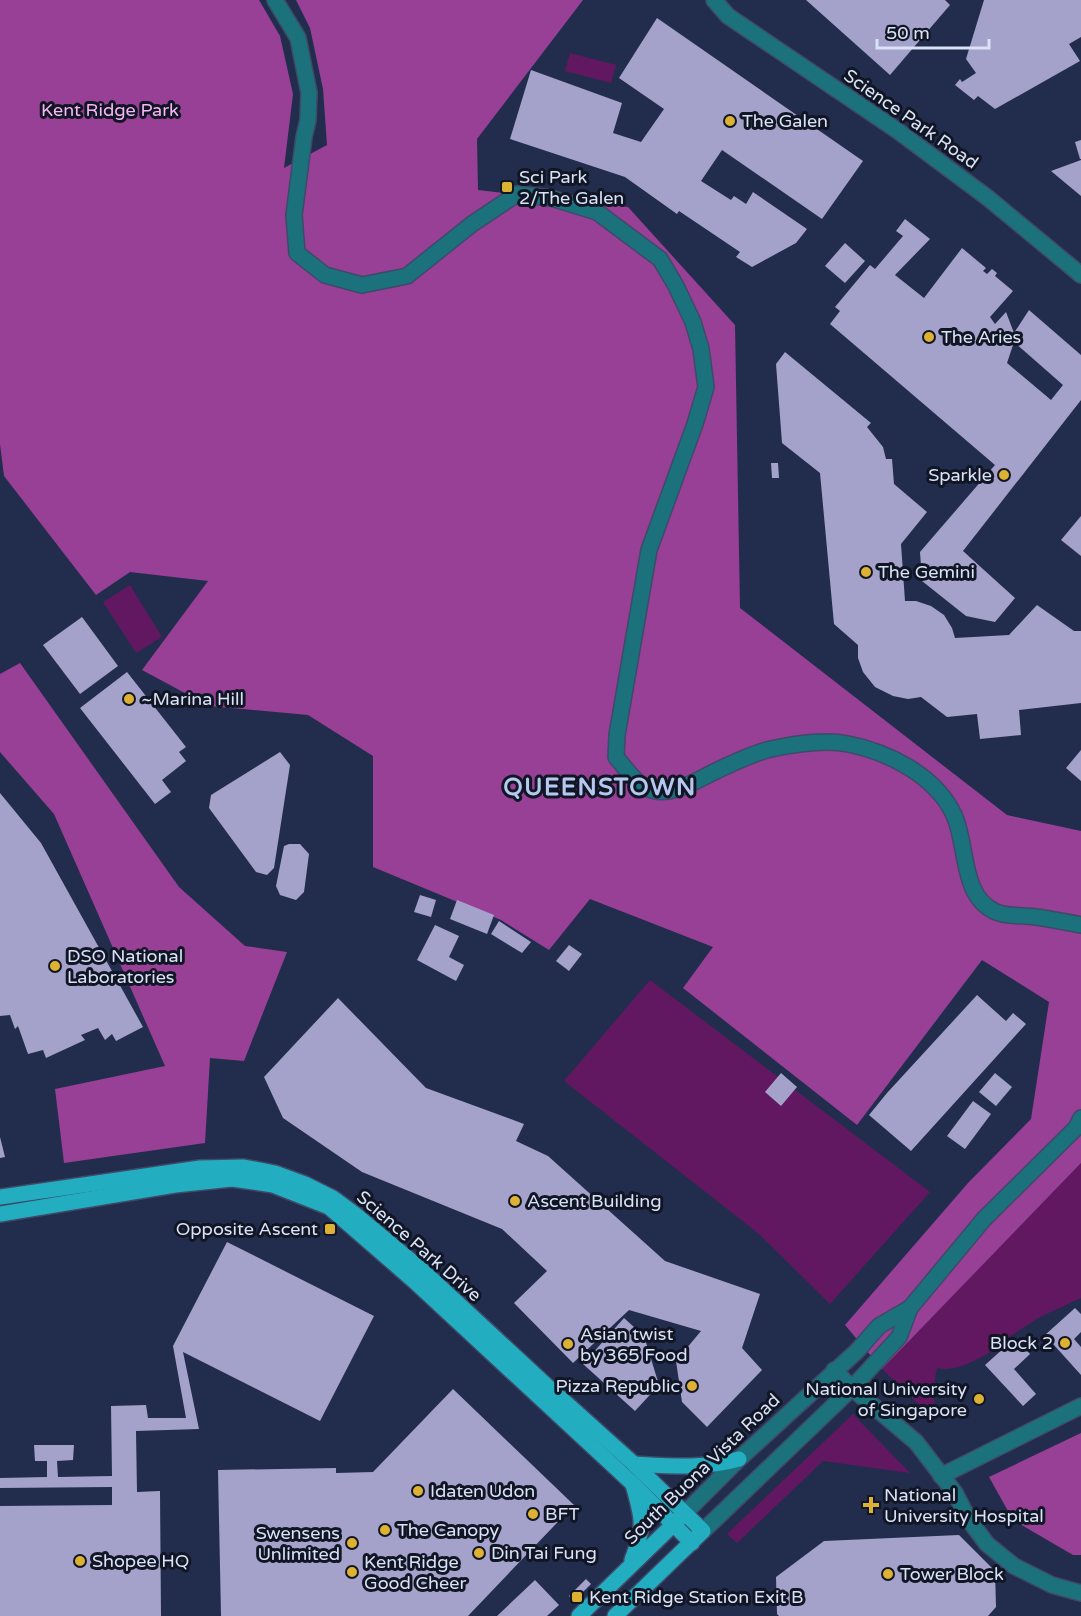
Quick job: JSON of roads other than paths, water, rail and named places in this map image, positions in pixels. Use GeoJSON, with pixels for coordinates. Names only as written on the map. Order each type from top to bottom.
{"type":"FeatureCollection","features":[{"type":"Feature","properties":{"kind":"main road","name":"Science Park Drive"},"geometry":{"type":"LineString","coordinates":[[0,1197],[173,1170],[200,1168],[244,1167],[275,1173],[305,1184],[333,1198],[417,1275],[633,1484],[679,1518],[703,1531]]}},
{"type":"Feature","properties":{"kind":"main road","name":"Science Park Drive"},"geometry":{"type":"LineString","coordinates":[[0,1214],[175,1185],[243,1180],[273,1185],[329,1207],[417,1275],[538,1378],[634,1464],[679,1518],[692,1543]]}},
{"type":"Feature","properties":{"kind":"main road"},"geometry":{"type":"LineString","coordinates":[[634,1464],[687,1467],[726,1463],[739,1459]]}},
{"type":"Feature","properties":{"kind":"main road"},"geometry":{"type":"LineString","coordinates":[[629,1565],[642,1535],[642,1523],[633,1484]]}},
{"type":"Feature","properties":{"kind":"main road","name":"South Buona Vista Road"},"geometry":{"type":"LineString","coordinates":[[579,1616],[679,1518]]}},
{"type":"Feature","properties":{"kind":"main road","name":"South Buona Vista Road"},"geometry":{"type":"LineString","coordinates":[[615,1616],[703,1531]]}},
{"type":"Feature","properties":{"kind":"street"},"geometry":{"type":"LineString","coordinates":[[275,0],[298,38],[309,93],[308,120],[303,137],[294,215],[297,253],[326,275],[362,285],[407,276],[472,224],[517,194],[551,198],[597,212],[660,259],[693,322],[701,349],[706,387],[695,424],[649,550],[629,656],[616,757],[632,776],[644,786],[660,791],[688,786],[718,770],[770,749],[813,743],[847,744],[892,759],[914,770],[942,794],[955,816],[972,886],[981,902],[997,912],[1081,925]]}},
{"type":"Feature","properties":{"kind":"street","name":"Science Park Road"},"geometry":{"type":"LineString","coordinates":[[714,0],[728,16],[892,126],[988,198],[1081,275]]}},
{"type":"Feature","properties":{"kind":"street","name":"South Buona Vista Road"},"geometry":{"type":"LineString","coordinates":[[703,1531],[852,1388],[899,1337],[910,1308],[984,1219],[1076,1128],[1081,1118]]}},
{"type":"Feature","properties":{"kind":"street","name":"South Buona Vista Road"},"geometry":{"type":"LineString","coordinates":[[679,1518],[857,1350],[879,1326],[910,1308]]}},
{"type":"Feature","properties":{"kind":"street"},"geometry":{"type":"LineString","coordinates":[[834,1370],[916,1442],[955,1493],[969,1520],[987,1544],[1014,1566],[1052,1585],[1081,1593]]}},
{"type":"Feature","properties":{"kind":"street"},"geometry":{"type":"LineString","coordinates":[[941,1476],[1081,1407]]}},
{"type":"Feature","properties":{"kind":"place","name":"The Galen"},"geometry":{"type":"Point","coordinates":[730,121]}},
{"type":"Feature","properties":{"kind":"place","name":"Sci Park 2/The Galen"},"geometry":{"type":"Point","coordinates":[507,187]}},
{"type":"Feature","properties":{"kind":"place","name":"The Aries"},"geometry":{"type":"Point","coordinates":[929,337]}},
{"type":"Feature","properties":{"kind":"place","name":"Sparkle"},"geometry":{"type":"Point","coordinates":[1004,475]}},
{"type":"Feature","properties":{"kind":"place","name":"The Gemini"},"geometry":{"type":"Point","coordinates":[866,572]}},
{"type":"Feature","properties":{"kind":"place","name":"~Marina Hill"},"geometry":{"type":"Point","coordinates":[129,699]}},
{"type":"Feature","properties":{"kind":"place","name":"DSO National Laboratories"},"geometry":{"type":"Point","coordinates":[55,966]}},
{"type":"Feature","properties":{"kind":"place","name":"Ascent Building"},"geometry":{"type":"Point","coordinates":[515,1201]}},
{"type":"Feature","properties":{"kind":"place","name":"Opposite Ascent"},"geometry":{"type":"Point","coordinates":[330,1229]}},
{"type":"Feature","properties":{"kind":"place","name":"Block 2"},"geometry":{"type":"Point","coordinates":[1065,1343]}},
{"type":"Feature","properties":{"kind":"place","name":"Asian twist by 365 Food"},"geometry":{"type":"Point","coordinates":[568,1344]}},
{"type":"Feature","properties":{"kind":"place","name":"Pizza Republic"},"geometry":{"type":"Point","coordinates":[692,1386]}},
{"type":"Feature","properties":{"kind":"place","name":"National University of Singapore"},"geometry":{"type":"Point","coordinates":[979,1399]}},
{"type":"Feature","properties":{"kind":"place","name":"Idaten Udon"},"geometry":{"type":"Point","coordinates":[418,1491]}},
{"type":"Feature","properties":{"kind":"place","name":"National University Hospital"},"geometry":{"type":"Point","coordinates":[871,1505]}},
{"type":"Feature","properties":{"kind":"place","name":"BFT"},"geometry":{"type":"Point","coordinates":[533,1514]}},
{"type":"Feature","properties":{"kind":"place","name":"The Canopy"},"geometry":{"type":"Point","coordinates":[385,1530]}},
{"type":"Feature","properties":{"kind":"place","name":"Swensens Unlimited"},"geometry":{"type":"Point","coordinates":[352,1543]}},
{"type":"Feature","properties":{"kind":"place","name":"Din Tai Fung"},"geometry":{"type":"Point","coordinates":[479,1553]}},
{"type":"Feature","properties":{"kind":"place","name":"Shopee HQ"},"geometry":{"type":"Point","coordinates":[80,1561]}},
{"type":"Feature","properties":{"kind":"place","name":"Kent Ridge Good Cheer"},"geometry":{"type":"Point","coordinates":[352,1572]}},
{"type":"Feature","properties":{"kind":"place","name":"Tower Block"},"geometry":{"type":"Point","coordinates":[888,1574]}},
{"type":"Feature","properties":{"kind":"place","name":"Kent Ridge Station Exit B"},"geometry":{"type":"Point","coordinates":[577,1597]}},
{"type":"Feature","properties":{"kind":"district","name":"QUEENSTOWN"},"geometry":{"type":"Point","coordinates":[600,787]}},
{"type":"Feature","properties":{"kind":"park label","name":"Kent Ridge Park"},"geometry":{"type":"Point","coordinates":[110,110]}}]}
